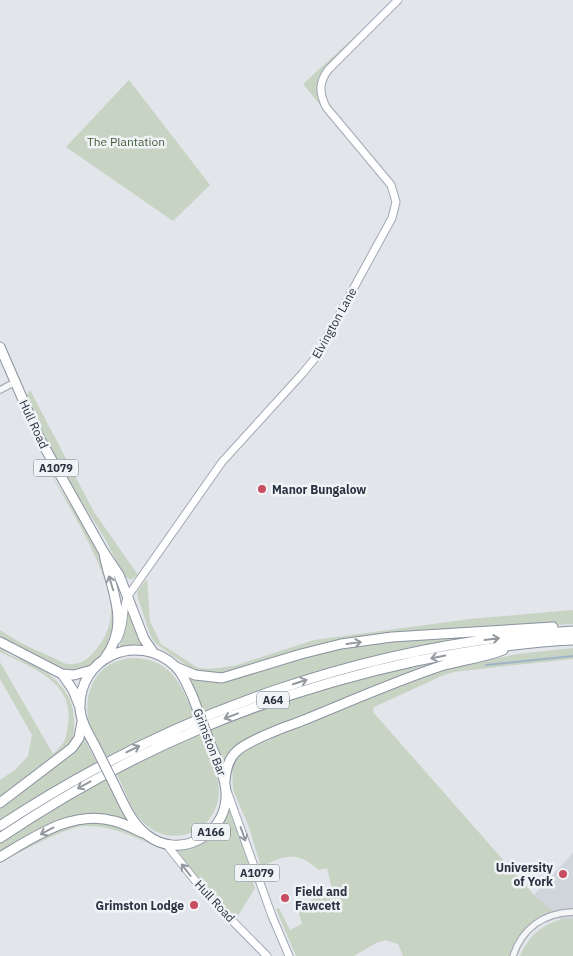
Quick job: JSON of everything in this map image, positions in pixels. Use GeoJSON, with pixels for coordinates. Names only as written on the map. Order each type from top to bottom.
{"type":"FeatureCollection","features":[{"type":"Feature","properties":{"kind":"highway","name":"Hull Road"},"geometry":{"type":"LineString","coordinates":[[0,347],[40,439],[103,551],[113,564],[128,596],[144,639],[154,652]]}},
{"type":"Feature","properties":{"kind":"highway","name":"Hull Road"},"geometry":{"type":"LineString","coordinates":[[103,551],[119,616],[118,631],[114,644],[104,660]]}},
{"type":"Feature","properties":{"kind":"highway"},"geometry":{"type":"LineString","coordinates":[[176,667],[195,675],[222,678],[341,644],[384,638],[554,626],[573,630]]}},
{"type":"Feature","properties":{"kind":"highway","name":"A64"},"geometry":{"type":"LineString","coordinates":[[0,826],[60,788],[131,750],[214,712],[262,694],[349,667],[393,656],[477,641],[573,630]]}},
{"type":"Feature","properties":{"kind":"highway","name":"A64"},"geometry":{"type":"LineString","coordinates":[[0,838],[65,796],[134,758],[200,728],[261,704],[314,687],[393,666],[440,656],[515,645],[573,640]]}},
{"type":"Feature","properties":{"kind":"highway"},"geometry":{"type":"LineString","coordinates":[[0,642],[62,674]]}},
{"type":"Feature","properties":{"kind":"highway"},"geometry":{"type":"LineString","coordinates":[[225,785],[227,766],[241,747],[282,728],[418,674],[492,654],[515,645]]}},
{"type":"Feature","properties":{"kind":"highway","name":"Grimston Bar"},"geometry":{"type":"LineString","coordinates":[[140,649],[154,652],[176,667],[192,695],[225,785],[226,803],[221,819],[210,833],[196,841],[188,844],[166,844],[149,836],[135,822],[114,784],[82,720],[80,710],[80,696],[84,684],[92,670],[104,660],[124,650],[140,649]]}},
{"type":"Feature","properties":{"kind":"highway","name":"A166"},"geometry":{"type":"LineString","coordinates":[[62,674],[74,675],[92,670]]}},
{"type":"Feature","properties":{"kind":"highway","name":"A166"},"geometry":{"type":"LineString","coordinates":[[62,674],[73,690],[80,710]]}},
{"type":"Feature","properties":{"kind":"highway"},"geometry":{"type":"LineString","coordinates":[[0,803],[72,748],[79,738],[82,720]]}},
{"type":"Feature","properties":{"kind":"highway"},"geometry":{"type":"LineString","coordinates":[[0,857],[58,825],[86,818],[116,821],[149,836]]}},
{"type":"Feature","properties":{"kind":"main road","name":"Elvington Lane"},"geometry":{"type":"LineString","coordinates":[[114,644],[123,628],[125,604],[128,596],[222,462],[316,357],[392,218],[396,202],[394,191],[326,107],[322,100],[320,87],[328,70],[398,0]]}},
{"type":"Feature","properties":{"kind":"main road","name":"A1079"},"geometry":{"type":"LineString","coordinates":[[225,785],[272,916],[289,956]]}},
{"type":"Feature","properties":{"kind":"main road","name":"Hull Road"},"geometry":{"type":"LineString","coordinates":[[166,844],[206,894],[267,956]]}},
{"type":"Feature","properties":{"kind":"street"},"geometry":{"type":"LineString","coordinates":[[0,390],[16,382]]}},
{"type":"Feature","properties":{"kind":"street"},"geometry":{"type":"LineString","coordinates":[[513,956],[520,939],[530,927],[541,919],[552,915],[573,912]]}},
{"type":"Feature","properties":{"kind":"shaded area","name":"University of York"},"geometry":{"type":"Polygon","coordinates":[[[573,853],[573,925],[560,919],[534,895],[573,853]]]}},
{"type":"Feature","properties":{"kind":"green space"},"geometry":{"type":"Polygon","coordinates":[[[360,32],[355,41],[330,65],[319,99],[325,111],[303,84],[360,32]]]}},
{"type":"Feature","properties":{"kind":"green space","name":"The Plantation"},"geometry":{"type":"Polygon","coordinates":[[[129,80],[210,185],[173,221],[66,147],[129,80]]]}},
{"type":"Feature","properties":{"kind":"green space"},"geometry":{"type":"Polygon","coordinates":[[[30,390],[94,512],[138,575],[131,580],[124,576],[104,537],[55,460],[26,397],[30,390]]]}},
{"type":"Feature","properties":{"kind":"green space"},"geometry":{"type":"Polygon","coordinates":[[[48,469],[93,541],[105,566],[117,620],[106,653],[88,668],[79,671],[60,668],[0,638],[0,630],[63,663],[74,664],[85,660],[94,652],[106,635],[110,621],[111,607],[103,574],[86,536],[48,469]]]}},
{"type":"Feature","properties":{"kind":"green space"},"geometry":{"type":"Polygon","coordinates":[[[147,579],[150,621],[161,644],[198,668],[209,669],[234,666],[314,640],[470,619],[573,610],[573,624],[405,633],[219,674],[194,671],[155,643],[150,634],[137,592],[147,579]]]}},
{"type":"Feature","properties":{"kind":"green space"},"geometry":{"type":"Polygon","coordinates":[[[127,605],[144,647],[119,648],[125,629],[127,605]]]}},
{"type":"Feature","properties":{"kind":"green space"},"geometry":{"type":"Polygon","coordinates":[[[465,634],[465,637],[323,671],[261,690],[204,712],[190,677],[208,681],[221,681],[312,655],[366,643],[465,634]]]}},
{"type":"Feature","properties":{"kind":"green space"},"geometry":{"type":"Polygon","coordinates":[[[0,648],[43,671],[61,686],[68,695],[72,705],[74,729],[72,743],[0,800],[0,780],[16,769],[28,756],[32,735],[0,679],[0,662],[53,754],[66,738],[68,709],[65,697],[48,678],[37,670],[0,652],[0,648]]]}},
{"type":"Feature","properties":{"kind":"green space"},"geometry":{"type":"Polygon","coordinates":[[[573,648],[573,659],[454,672],[444,675],[374,707],[373,712],[534,895],[552,911],[538,919],[520,934],[509,956],[403,956],[398,944],[385,940],[354,956],[296,956],[276,909],[279,908],[290,930],[302,924],[297,905],[333,892],[327,868],[319,870],[304,859],[290,856],[261,867],[249,827],[233,790],[232,764],[237,756],[245,750],[270,740],[280,731],[438,671],[517,654],[573,648]]]}},
{"type":"Feature","properties":{"kind":"green space"},"geometry":{"type":"Polygon","coordinates":[[[466,655],[257,736],[236,746],[228,754],[223,765],[212,742],[211,727],[248,713],[343,682],[466,655]]]}},
{"type":"Feature","properties":{"kind":"green space"},"geometry":{"type":"Polygon","coordinates":[[[131,658],[156,662],[173,675],[179,683],[194,716],[107,757],[95,738],[89,722],[87,703],[89,694],[96,678],[109,665],[131,658]]]}},
{"type":"Feature","properties":{"kind":"green space"},"geometry":{"type":"Polygon","coordinates":[[[200,732],[217,775],[219,790],[217,804],[212,815],[204,825],[194,832],[170,836],[158,832],[146,825],[136,814],[115,772],[200,732]]]}},
{"type":"Feature","properties":{"kind":"green space"},"geometry":{"type":"Polygon","coordinates":[[[84,738],[97,763],[65,780],[0,822],[0,807],[80,744],[84,738]]]}},
{"type":"Feature","properties":{"kind":"green space"},"geometry":{"type":"Polygon","coordinates":[[[105,778],[129,821],[97,815],[78,815],[60,821],[0,853],[0,841],[105,778]]]}},
{"type":"Feature","properties":{"kind":"green space"},"geometry":{"type":"Polygon","coordinates":[[[227,808],[229,808],[250,865],[247,866],[255,888],[236,919],[196,876],[175,847],[201,841],[227,808]]]}},
{"type":"Feature","properties":{"kind":"green space"},"geometry":{"type":"Polygon","coordinates":[[[98,821],[126,828],[151,844],[127,834],[102,827],[76,827],[30,847],[0,863],[0,861],[22,847],[68,825],[98,821]]]}},
{"type":"Feature","properties":{"kind":"green space"},"geometry":{"type":"Polygon","coordinates":[[[562,919],[573,919],[573,956],[520,956],[536,932],[548,924],[562,919]]]}},
{"type":"Feature","properties":{"kind":"waterway"},"geometry":{"type":"LineString","coordinates":[[486,665],[573,656]]}},
{"type":"Feature","properties":{"kind":"place","name":"Manor Bungalow"},"geometry":{"type":"Point","coordinates":[262,489]}},
{"type":"Feature","properties":{"kind":"place","name":"University of York"},"geometry":{"type":"Point","coordinates":[563,874]}},
{"type":"Feature","properties":{"kind":"place","name":"Field and Fawcett"},"geometry":{"type":"Point","coordinates":[285,898]}},
{"type":"Feature","properties":{"kind":"place","name":"Grimston Lodge"},"geometry":{"type":"Point","coordinates":[194,905]}}]}
